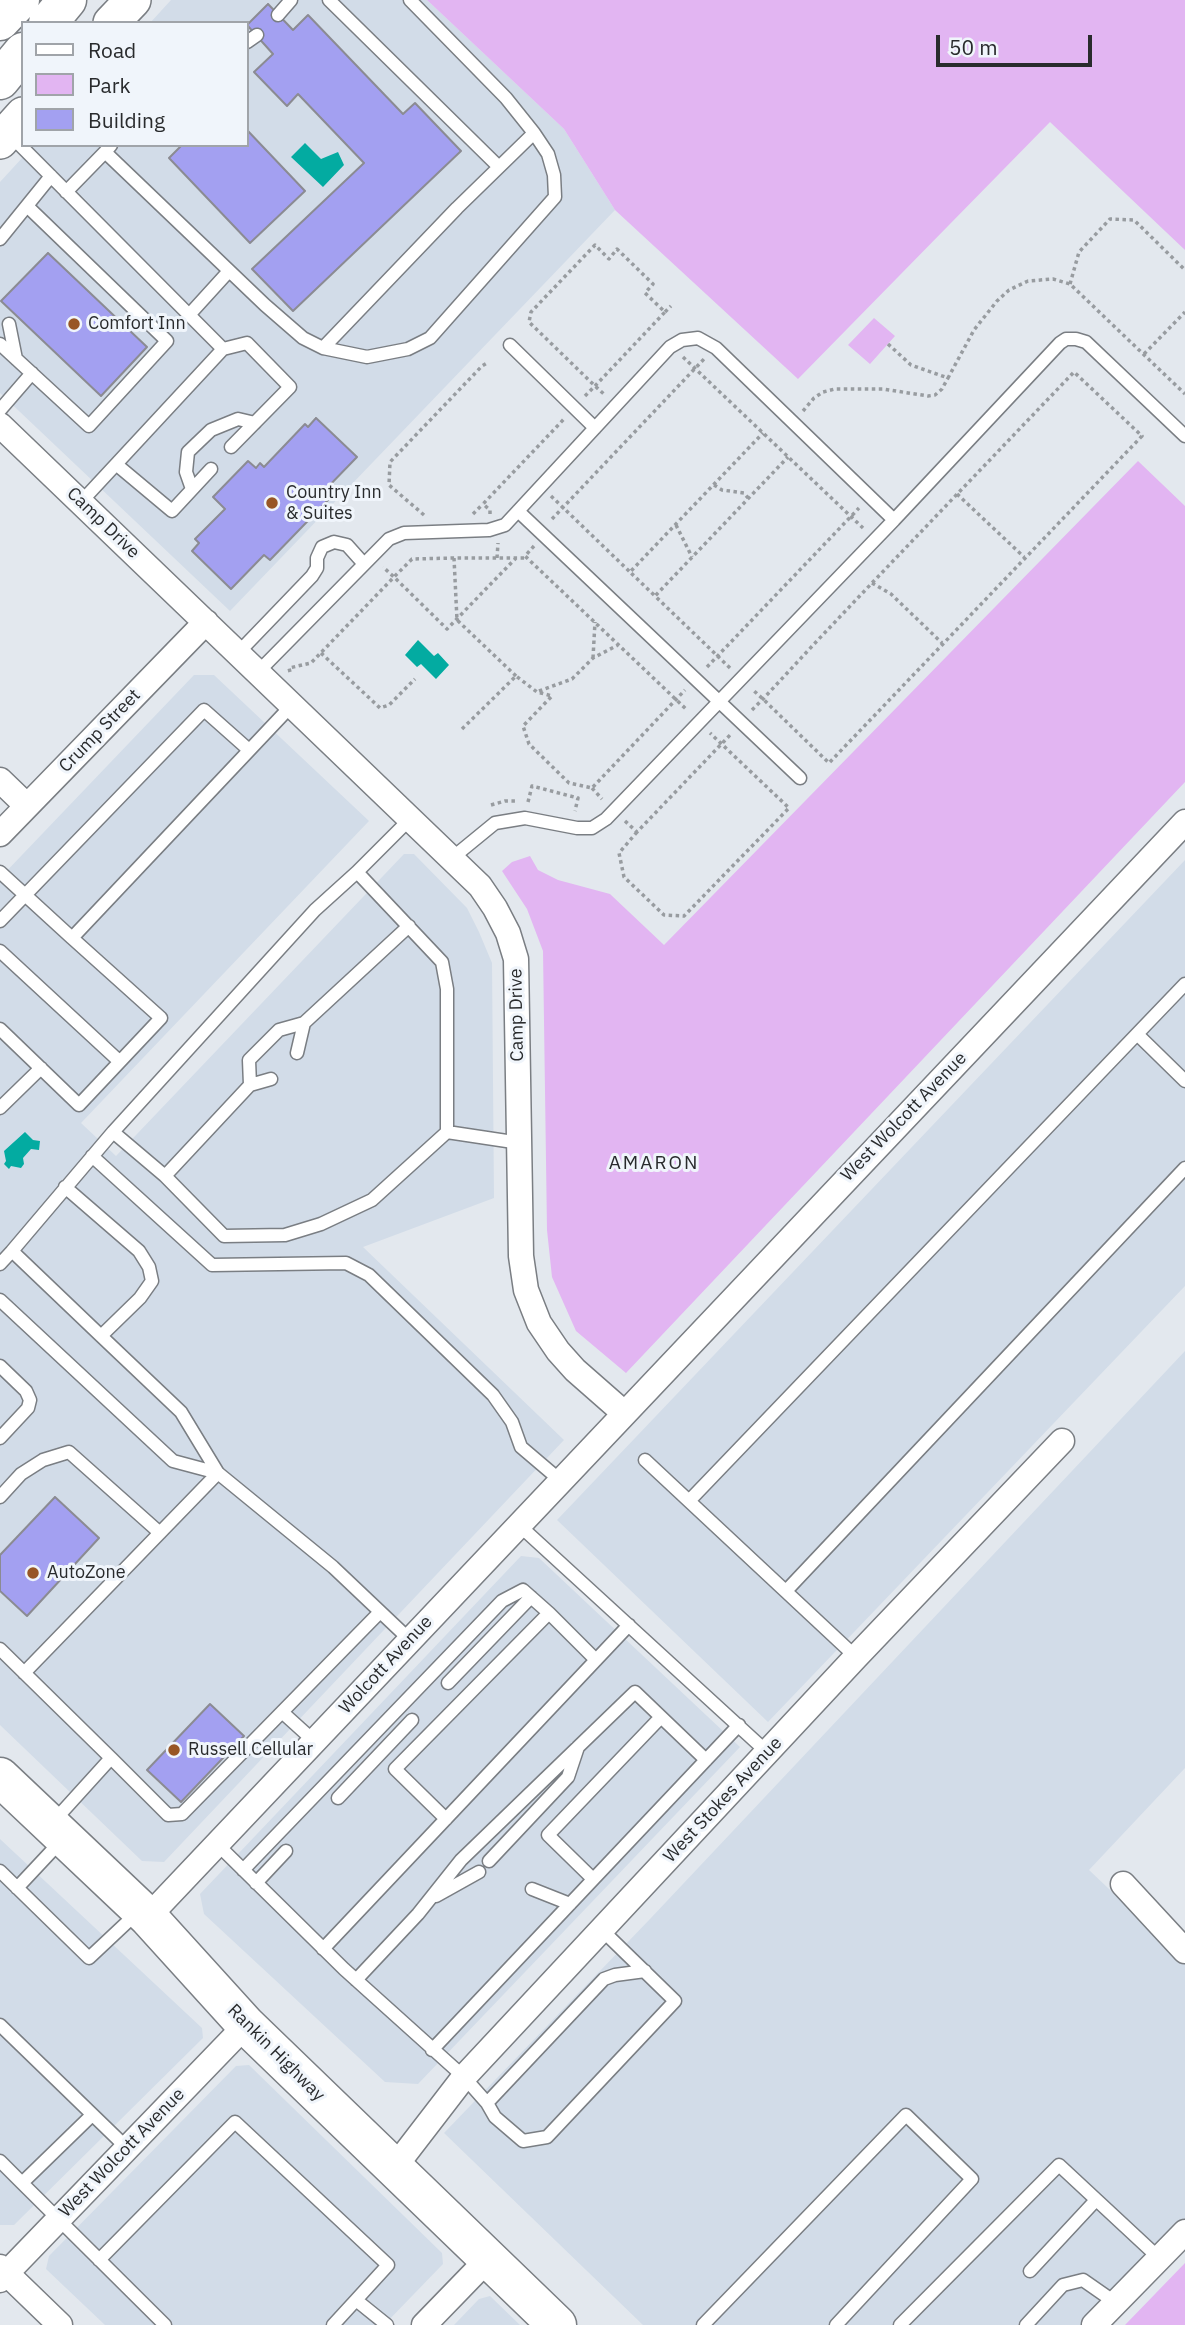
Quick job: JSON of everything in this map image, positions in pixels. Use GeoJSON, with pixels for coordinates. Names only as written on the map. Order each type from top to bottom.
{"type":"FeatureCollection","features":[{"type":"Feature","properties":{"kind":"highway"},"geometry":{"type":"LineString","coordinates":[[0,21],[20,0]]}},
{"type":"Feature","properties":{"kind":"highway"},"geometry":{"type":"LineString","coordinates":[[50,21],[67,0]]}},
{"type":"Feature","properties":{"kind":"highway"},"geometry":{"type":"LineString","coordinates":[[0,80],[21,54]]}},
{"type":"Feature","properties":{"kind":"highway","name":"Rankin Highway"},"geometry":{"type":"LineString","coordinates":[[3,1787],[57,1831],[144,1914],[246,2025],[557,2325]]}},
{"type":"Feature","properties":{"kind":"main road"},"geometry":{"type":"LineString","coordinates":[[113,21],[133,0]]}},
{"type":"Feature","properties":{"kind":"street","name":"Camp Drive"},"geometry":{"type":"LineString","coordinates":[[0,425],[203,625],[238,653],[480,886],[495,908],[508,933],[516,960],[521,1256],[526,1290],[539,1323],[558,1352],[624,1413]]}},
{"type":"Feature","properties":{"kind":"street","name":"Crump Street"},"geometry":{"type":"LineString","coordinates":[[0,834],[203,625]]}},
{"type":"Feature","properties":{"kind":"street"},"geometry":{"type":"LineString","coordinates":[[0,780],[27,806]]}},
{"type":"Feature","properties":{"kind":"street","name":"West Wolcott Avenue"},"geometry":{"type":"LineString","coordinates":[[624,1413],[1185,822]]}},
{"type":"Feature","properties":{"kind":"street","name":"Wolcott Avenue"},"geometry":{"type":"LineString","coordinates":[[144,1914],[217,1844],[624,1413]]}},
{"type":"Feature","properties":{"kind":"street","name":"West Stokes Avenue"},"geometry":{"type":"LineString","coordinates":[[394,2168],[464,2077],[856,1657],[1062,1441]]}},
{"type":"Feature","properties":{"kind":"street"},"geometry":{"type":"LineString","coordinates":[[1123,1884],[1185,1951]]}},
{"type":"Feature","properties":{"kind":"street","name":"West Wolcott Avenue"},"geometry":{"type":"LineString","coordinates":[[2,2273],[246,2025]]}},
{"type":"Feature","properties":{"kind":"street"},"geometry":{"type":"LineString","coordinates":[[1094,2325],[1185,2232]]}},
{"type":"Feature","properties":{"kind":"street"},"geometry":{"type":"LineString","coordinates":[[424,2325],[488,2259]]}},
{"type":"Feature","properties":{"kind":"street"},"geometry":{"type":"LineString","coordinates":[[2,2273],[60,2325]]}},
{"type":"Feature","properties":{"kind":"lane"},"geometry":{"type":"LineString","coordinates":[[278,15],[291,0]]}},
{"type":"Feature","properties":{"kind":"lane"},"geometry":{"type":"LineString","coordinates":[[329,0],[499,167]]}},
{"type":"Feature","properties":{"kind":"lane"},"geometry":{"type":"LineString","coordinates":[[66,192],[108,149],[229,271],[303,338],[323,348],[367,356],[408,349],[430,338],[555,197],[554,175],[548,154],[506,98],[410,0]]}},
{"type":"Feature","properties":{"kind":"lane"},"geometry":{"type":"LineString","coordinates":[[323,348],[534,133]]}},
{"type":"Feature","properties":{"kind":"lane"},"geometry":{"type":"LineString","coordinates":[[26,147],[66,192],[223,349]]}},
{"type":"Feature","properties":{"kind":"lane"},"geometry":{"type":"LineString","coordinates":[[0,239],[51,176]]}},
{"type":"Feature","properties":{"kind":"lane"},"geometry":{"type":"LineString","coordinates":[[0,344],[89,426],[167,341],[27,206]]}},
{"type":"Feature","properties":{"kind":"lane"},"geometry":{"type":"LineString","coordinates":[[189,314],[229,271]]}},
{"type":"Feature","properties":{"kind":"lane"},"geometry":{"type":"LineString","coordinates":[[9,324],[16,359]]}},
{"type":"Feature","properties":{"kind":"lane"},"geometry":{"type":"LineString","coordinates":[[258,672],[388,539],[404,533],[489,530],[505,525],[671,346],[681,340],[698,338],[715,347],[894,520]]}},
{"type":"Feature","properties":{"kind":"lane"},"geometry":{"type":"LineString","coordinates":[[451,859],[495,823],[525,818],[567,828],[592,828],[606,819],[1066,339],[1086,342],[1185,436]]}},
{"type":"Feature","properties":{"kind":"lane"},"geometry":{"type":"LineString","coordinates":[[81,502],[223,349],[247,343],[290,387],[231,447]]}},
{"type":"Feature","properties":{"kind":"lane"},"geometry":{"type":"LineString","coordinates":[[510,345],[595,428]]}},
{"type":"Feature","properties":{"kind":"lane"},"geometry":{"type":"LineString","coordinates":[[0,410],[32,373]]}},
{"type":"Feature","properties":{"kind":"lane"},"geometry":{"type":"LineString","coordinates":[[192,489],[186,472],[188,452],[211,430],[238,419],[255,423]]}},
{"type":"Feature","properties":{"kind":"lane"},"geometry":{"type":"LineString","coordinates":[[117,465],[172,511],[211,469]]}},
{"type":"Feature","properties":{"kind":"lane"},"geometry":{"type":"LineString","coordinates":[[518,511],[800,778]]}},
{"type":"Feature","properties":{"kind":"lane"},"geometry":{"type":"LineString","coordinates":[[238,653],[312,576],[317,568],[317,558],[322,547],[334,542],[347,545],[364,564]]}},
{"type":"Feature","properties":{"kind":"lane"},"geometry":{"type":"LineString","coordinates":[[72,938],[292,705]]}},
{"type":"Feature","properties":{"kind":"lane"},"geometry":{"type":"LineString","coordinates":[[0,922],[204,710],[249,750]]}},
{"type":"Feature","properties":{"kind":"lane"},"geometry":{"type":"LineString","coordinates":[[0,1264],[113,1132],[316,910],[410,819]]}},
{"type":"Feature","properties":{"kind":"lane"},"geometry":{"type":"LineString","coordinates":[[0,872],[161,1018],[79,1105],[0,1028]]}},
{"type":"Feature","properties":{"kind":"lane"},"geometry":{"type":"LineString","coordinates":[[113,1132],[165,1176],[224,1236],[285,1235],[321,1224],[372,1200],[447,1132],[447,989],[442,962],[357,872]]}},
{"type":"Feature","properties":{"kind":"lane"},"geometry":{"type":"LineString","coordinates":[[250,1085],[249,1060],[279,1030],[304,1023],[408,926]]}},
{"type":"Feature","properties":{"kind":"lane"},"geometry":{"type":"LineString","coordinates":[[0,951],[119,1061]]}},
{"type":"Feature","properties":{"kind":"lane"},"geometry":{"type":"LineString","coordinates":[[689,1501],[1185,984]]}},
{"type":"Feature","properties":{"kind":"lane"},"geometry":{"type":"LineString","coordinates":[[297,1053],[304,1023]]}},
{"type":"Feature","properties":{"kind":"lane"},"geometry":{"type":"LineString","coordinates":[[1137,1034],[1185,1081]]}},
{"type":"Feature","properties":{"kind":"lane"},"geometry":{"type":"LineString","coordinates":[[3,1101],[41,1068]]}},
{"type":"Feature","properties":{"kind":"lane"},"geometry":{"type":"LineString","coordinates":[[165,1176],[250,1085],[271,1079]]}},
{"type":"Feature","properties":{"kind":"lane"},"geometry":{"type":"LineString","coordinates":[[447,1132],[520,1143]]}},
{"type":"Feature","properties":{"kind":"lane"},"geometry":{"type":"LineString","coordinates":[[92,1156],[212,1265],[346,1264],[369,1275],[494,1395],[512,1422],[521,1447],[561,1481]]}},
{"type":"Feature","properties":{"kind":"lane"},"geometry":{"type":"LineString","coordinates":[[786,1591],[1185,1168]]}},
{"type":"Feature","properties":{"kind":"lane"},"geometry":{"type":"LineString","coordinates":[[65,1187],[139,1251],[149,1267],[152,1281],[140,1298],[101,1336]]}},
{"type":"Feature","properties":{"kind":"lane"},"geometry":{"type":"LineString","coordinates":[[12,1251],[181,1412],[218,1473],[333,1567],[410,1640]]}},
{"type":"Feature","properties":{"kind":"lane"},"geometry":{"type":"LineString","coordinates":[[0,1300],[173,1461],[218,1473]]}},
{"type":"Feature","properties":{"kind":"lane"},"geometry":{"type":"LineString","coordinates":[[0,1366],[26,1391],[30,1400],[28,1408],[3,1430]]}},
{"type":"Feature","properties":{"kind":"lane"},"geometry":{"type":"LineString","coordinates":[[0,1497],[21,1474],[43,1460],[69,1452],[160,1533]]}},
{"type":"Feature","properties":{"kind":"lane"},"geometry":{"type":"LineString","coordinates":[[645,1460],[856,1657]]}},
{"type":"Feature","properties":{"kind":"lane"},"geometry":{"type":"LineString","coordinates":[[24,1673],[218,1473]]}},
{"type":"Feature","properties":{"kind":"lane"},"geometry":{"type":"LineString","coordinates":[[519,1525],[768,1752]]}},
{"type":"Feature","properties":{"kind":"lane"},"geometry":{"type":"LineString","coordinates":[[243,1870],[502,1601],[523,1590],[596,1660]]}},
{"type":"Feature","properties":{"kind":"lane"},"geometry":{"type":"LineString","coordinates":[[448,1684],[531,1597]]}},
{"type":"Feature","properties":{"kind":"lane"},"geometry":{"type":"LineString","coordinates":[[0,1650],[168,1815],[182,1814],[380,1612]]}},
{"type":"Feature","properties":{"kind":"lane"},"geometry":{"type":"LineString","coordinates":[[446,1819],[395,1769],[549,1613]]}},
{"type":"Feature","properties":{"kind":"lane"},"geometry":{"type":"LineString","coordinates":[[323,1949],[629,1625]]}},
{"type":"Feature","properties":{"kind":"lane"},"geometry":{"type":"LineString","coordinates":[[356,1980],[429,1900],[461,1860],[635,1692],[706,1760]]}},
{"type":"Feature","properties":{"kind":"lane"},"geometry":{"type":"LineString","coordinates":[[282,1712],[314,1741]]}},
{"type":"Feature","properties":{"kind":"lane"},"geometry":{"type":"LineString","coordinates":[[593,1879],[548,1835],[661,1717]]}},
{"type":"Feature","properties":{"kind":"lane"},"geometry":{"type":"LineString","coordinates":[[338,1798],[412,1720]]}},
{"type":"Feature","properties":{"kind":"lane"},"geometry":{"type":"LineString","coordinates":[[432,2050],[739,1725]]}},
{"type":"Feature","properties":{"kind":"lane"},"geometry":{"type":"LineString","coordinates":[[489,1861],[568,1777],[578,1746]]}},
{"type":"Feature","properties":{"kind":"lane"},"geometry":{"type":"LineString","coordinates":[[17,1888],[111,1758]]}},
{"type":"Feature","properties":{"kind":"lane"},"geometry":{"type":"LineString","coordinates":[[217,1844],[323,1949],[464,2077],[487,2102],[495,2116],[523,2141],[547,2137],[675,2001],[602,1930]]}},
{"type":"Feature","properties":{"kind":"lane"},"geometry":{"type":"LineString","coordinates":[[256,1882],[286,1851]]}},
{"type":"Feature","properties":{"kind":"lane"},"geometry":{"type":"LineString","coordinates":[[0,1871],[89,1958],[144,1914]]}},
{"type":"Feature","properties":{"kind":"lane"},"geometry":{"type":"LineString","coordinates":[[429,1900],[479,1872]]}},
{"type":"Feature","properties":{"kind":"lane"},"geometry":{"type":"LineString","coordinates":[[532,1889],[569,1905]]}},
{"type":"Feature","properties":{"kind":"lane"},"geometry":{"type":"LineString","coordinates":[[487,2102],[604,1979],[645,1971]]}},
{"type":"Feature","properties":{"kind":"lane"},"geometry":{"type":"LineString","coordinates":[[0,2025],[127,2148]]}},
{"type":"Feature","properties":{"kind":"lane"},"geometry":{"type":"LineString","coordinates":[[22,2183],[92,2115]]}},
{"type":"Feature","properties":{"kind":"lane"},"geometry":{"type":"LineString","coordinates":[[704,2325],[906,2115],[972,2179],[836,2325]]}},
{"type":"Feature","properties":{"kind":"lane"},"geometry":{"type":"LineString","coordinates":[[99,2260],[235,2122],[388,2265],[332,2325]]}},
{"type":"Feature","properties":{"kind":"lane"},"geometry":{"type":"LineString","coordinates":[[0,2161],[165,2325]]}},
{"type":"Feature","properties":{"kind":"lane"},"geometry":{"type":"LineString","coordinates":[[900,2325],[1059,2165],[1159,2258]]}},
{"type":"Feature","properties":{"kind":"lane"},"geometry":{"type":"LineString","coordinates":[[1030,2271],[1096,2200]]}},
{"type":"Feature","properties":{"kind":"lane"},"geometry":{"type":"LineString","coordinates":[[1026,2325],[1063,2285],[1083,2280],[1116,2303]]}},
{"type":"Feature","properties":{"kind":"lane"},"geometry":{"type":"LineString","coordinates":[[356,2300],[387,2325]]}},
{"type":"Feature","properties":{"kind":"path"},"geometry":{"type":"LineString","coordinates":[[1070,284],[1079,252],[1110,219],[1134,220],[1185,270]]}},
{"type":"Feature","properties":{"kind":"path"},"geometry":{"type":"LineString","coordinates":[[616,405],[528,322],[531,312],[595,245],[609,259],[617,249],[653,284],[645,293],[665,312]]}},
{"type":"Feature","properties":{"kind":"path"},"geometry":{"type":"LineString","coordinates":[[793,422],[814,398],[835,389],[883,389],[935,395],[942,389],[974,330],[1009,290],[1028,281],[1053,279],[1070,284],[1185,394]]}},
{"type":"Feature","properties":{"kind":"path"},"geometry":{"type":"LineString","coordinates":[[584,398],[671,306]]}},
{"type":"Feature","properties":{"kind":"path"},"geometry":{"type":"LineString","coordinates":[[1144,354],[1185,312]]}},
{"type":"Feature","properties":{"kind":"path"},"geometry":{"type":"LineString","coordinates":[[888,344],[911,365],[948,378]]}},
{"type":"Feature","properties":{"kind":"path"},"geometry":{"type":"LineString","coordinates":[[671,346],[875,539]]}},
{"type":"Feature","properties":{"kind":"path"},"geometry":{"type":"LineString","coordinates":[[552,519],[715,347]]}},
{"type":"Feature","properties":{"kind":"path"},"geometry":{"type":"LineString","coordinates":[[435,514],[422,515],[389,485],[390,462],[487,363]]}},
{"type":"Feature","properties":{"kind":"path"},"geometry":{"type":"LineString","coordinates":[[750,688],[763,699],[829,762],[1142,436],[1074,372],[872,583],[763,699],[752,710]]}},
{"type":"Feature","properties":{"kind":"path"},"geometry":{"type":"LineString","coordinates":[[461,514],[474,514],[565,418]]}},
{"type":"Feature","properties":{"kind":"path"},"geometry":{"type":"LineString","coordinates":[[630,572],[763,433]]}},
{"type":"Feature","properties":{"kind":"path"},"geometry":{"type":"LineString","coordinates":[[655,596],[788,457]]}},
{"type":"Feature","properties":{"kind":"path"},"geometry":{"type":"LineString","coordinates":[[714,485],[722,490],[744,493],[748,498]]}},
{"type":"Feature","properties":{"kind":"path"},"geometry":{"type":"LineString","coordinates":[[957,494],[1024,557]]}},
{"type":"Feature","properties":{"kind":"path"},"geometry":{"type":"LineString","coordinates":[[592,788],[870,497]]}},
{"type":"Feature","properties":{"kind":"path"},"geometry":{"type":"LineString","coordinates":[[483,504],[490,510],[490,514]]}},
{"type":"Feature","properties":{"kind":"path"},"geometry":{"type":"LineString","coordinates":[[562,507],[730,668]]}},
{"type":"Feature","properties":{"kind":"path"},"geometry":{"type":"LineString","coordinates":[[676,525],[683,535],[684,546],[692,557]]}},
{"type":"Feature","properties":{"kind":"path"},"geometry":{"type":"LineString","coordinates":[[497,558],[498,541]]}},
{"type":"Feature","properties":{"kind":"path"},"geometry":{"type":"LineString","coordinates":[[536,545],[525,556],[722,743],[789,808],[684,916],[664,915],[624,877],[619,853],[638,832],[722,743],[733,732]]}},
{"type":"Feature","properties":{"kind":"path"},"geometry":{"type":"LineString","coordinates":[[454,558],[457,620],[516,676],[537,692],[552,696],[523,726],[529,744],[569,783],[592,788],[638,832]]}},
{"type":"Feature","properties":{"kind":"path"},"geometry":{"type":"LineString","coordinates":[[394,577],[447,629],[516,558]]}},
{"type":"Feature","properties":{"kind":"path"},"geometry":{"type":"LineString","coordinates":[[293,678],[289,668],[310,663],[412,559],[528,558]]}},
{"type":"Feature","properties":{"kind":"path"},"geometry":{"type":"LineString","coordinates":[[872,583],[899,601],[942,643]]}},
{"type":"Feature","properties":{"kind":"path"},"geometry":{"type":"LineString","coordinates":[[593,658],[594,622]]}},
{"type":"Feature","properties":{"kind":"path"},"geometry":{"type":"LineString","coordinates":[[537,692],[572,679],[593,658],[618,645]]}},
{"type":"Feature","properties":{"kind":"path"},"geometry":{"type":"LineString","coordinates":[[321,653],[380,708],[389,705],[415,679]]}},
{"type":"Feature","properties":{"kind":"path"},"geometry":{"type":"LineString","coordinates":[[462,729],[516,676]]}},
{"type":"Feature","properties":{"kind":"path"},"geometry":{"type":"LineString","coordinates":[[485,810],[505,801],[528,802],[533,786],[578,798],[575,814]]}},
{"type":"Feature","properties":{"kind":"shaded area"},"geometry":{"type":"Polygon","coordinates":[[[171,0],[427,0],[564,129],[615,210],[230,611],[0,393],[0,182],[32,147],[248,147],[248,21],[152,21],[171,0]]]}},
{"type":"Feature","properties":{"kind":"shaded area"},"geometry":{"type":"Polygon","coordinates":[[[305,143],[321,159],[338,152],[344,165],[323,187],[291,157],[305,143]]]}},
{"type":"Feature","properties":{"kind":"shaded area"},"geometry":{"type":"Polygon","coordinates":[[[418,640],[434,656],[438,653],[449,665],[436,679],[421,664],[417,667],[405,655],[418,640]]]}},
{"type":"Feature","properties":{"kind":"shaded area"},"geometry":{"type":"Polygon","coordinates":[[[194,675],[214,675],[369,821],[81,1123],[116,1156],[404,854],[414,854],[467,908],[492,963],[494,1198],[363,1247],[564,1440],[164,1862],[142,1861],[0,1725],[0,878],[194,675]]]}},
{"type":"Feature","properties":{"kind":"shaded area"},"geometry":{"type":"Polygon","coordinates":[[[1185,860],[1185,1286],[768,1722],[557,1520],[1185,860]]]}},
{"type":"Feature","properties":{"kind":"shaded area"},"geometry":{"type":"Polygon","coordinates":[[[25,1132],[33,1140],[40,1141],[39,1150],[31,1149],[23,1158],[24,1164],[21,1168],[11,1166],[9,1169],[4,1164],[4,1151],[25,1132]]]}},
{"type":"Feature","properties":{"kind":"shaded area"},"geometry":{"type":"Polygon","coordinates":[[[1185,1351],[1185,1768],[1089,1870],[1185,1961],[1185,2223],[1088,2325],[643,2325],[444,2133],[650,1919],[1185,1351]]]}},
{"type":"Feature","properties":{"kind":"shaded area"},"geometry":{"type":"Polygon","coordinates":[[[521,1556],[539,1558],[740,1747],[418,2084],[385,2082],[204,1914],[200,1894],[521,1556]]]}},
{"type":"Feature","properties":{"kind":"shaded area"},"geometry":{"type":"Polygon","coordinates":[[[0,1839],[202,2028],[203,2038],[14,2225],[0,2225],[0,1839]]]}},
{"type":"Feature","properties":{"kind":"shaded area"},"geometry":{"type":"Polygon","coordinates":[[[249,2065],[442,2253],[443,2264],[384,2325],[105,2325],[46,2269],[49,2256],[236,2066],[249,2065]]]}},
{"type":"Feature","properties":{"kind":"shaded area"},"geometry":{"type":"Polygon","coordinates":[[[490,2296],[520,2325],[454,2325],[479,2299],[490,2296]]]}},
{"type":"Feature","properties":{"kind":"green space"},"geometry":{"type":"Polygon","coordinates":[[[427,0],[1185,0],[1185,250],[1050,122],[798,379],[615,210],[564,129],[427,0]]]}},
{"type":"Feature","properties":{"kind":"green space"},"geometry":{"type":"Polygon","coordinates":[[[874,318],[895,336],[870,364],[848,345],[874,318]]]}},
{"type":"Feature","properties":{"kind":"green space"},"geometry":{"type":"Polygon","coordinates":[[[1138,461],[1185,506],[1185,782],[626,1373],[576,1331],[552,1277],[547,1230],[543,951],[527,909],[502,871],[512,862],[530,856],[538,870],[558,880],[610,894],[664,945],[1138,461]]]}},
{"type":"Feature","properties":{"kind":"green space"},"geometry":{"type":"Polygon","coordinates":[[[1185,2263],[1185,2325],[1125,2325],[1185,2263]]]}},
{"type":"Feature","properties":{"kind":"building"},"geometry":{"type":"Polygon","coordinates":[[[268,4],[293,30],[308,15],[403,114],[415,103],[461,151],[293,311],[252,269],[364,163],[298,94],[287,106],[254,72],[273,54],[248,24],[268,4]]]}},
{"type":"Feature","properties":{"kind":"building"},"geometry":{"type":"Polygon","coordinates":[[[248,131],[305,191],[250,243],[169,158],[180,147],[248,147],[248,131]]]}},
{"type":"Feature","properties":{"kind":"building","name":"Comfort Inn"},"geometry":{"type":"Polygon","coordinates":[[[48,253],[147,347],[101,396],[1,301],[48,253]]]}},
{"type":"Feature","properties":{"kind":"building","name":"Country Inn & Suites"},"geometry":{"type":"Polygon","coordinates":[[[316,418],[357,457],[324,491],[331,497],[270,560],[264,555],[231,589],[192,551],[199,543],[195,539],[225,509],[213,497],[248,461],[256,468],[260,463],[264,467],[305,424],[308,427],[316,418]]]}},
{"type":"Feature","properties":{"kind":"building","name":"AutoZone"},"geometry":{"type":"Polygon","coordinates":[[[55,1497],[99,1538],[27,1616],[0,1591],[0,1555],[55,1497]]]}},
{"type":"Feature","properties":{"kind":"building"},"geometry":{"type":"Polygon","coordinates":[[[210,1704],[244,1736],[181,1802],[147,1770],[210,1704]]]}},
{"type":"Feature","properties":{"kind":"place","name":"Comfort Inn"},"geometry":{"type":"Point","coordinates":[74,324]}},
{"type":"Feature","properties":{"kind":"place","name":"Country Inn & Suites"},"geometry":{"type":"Point","coordinates":[272,503]}},
{"type":"Feature","properties":{"kind":"place","name":"AutoZone"},"geometry":{"type":"Point","coordinates":[33,1573]}},
{"type":"Feature","properties":{"kind":"place","name":"Russell Cellular"},"geometry":{"type":"Point","coordinates":[174,1750]}},
{"type":"Feature","properties":{"kind":"district","name":"AMARON"},"geometry":{"type":"Point","coordinates":[654,1164]}}]}
